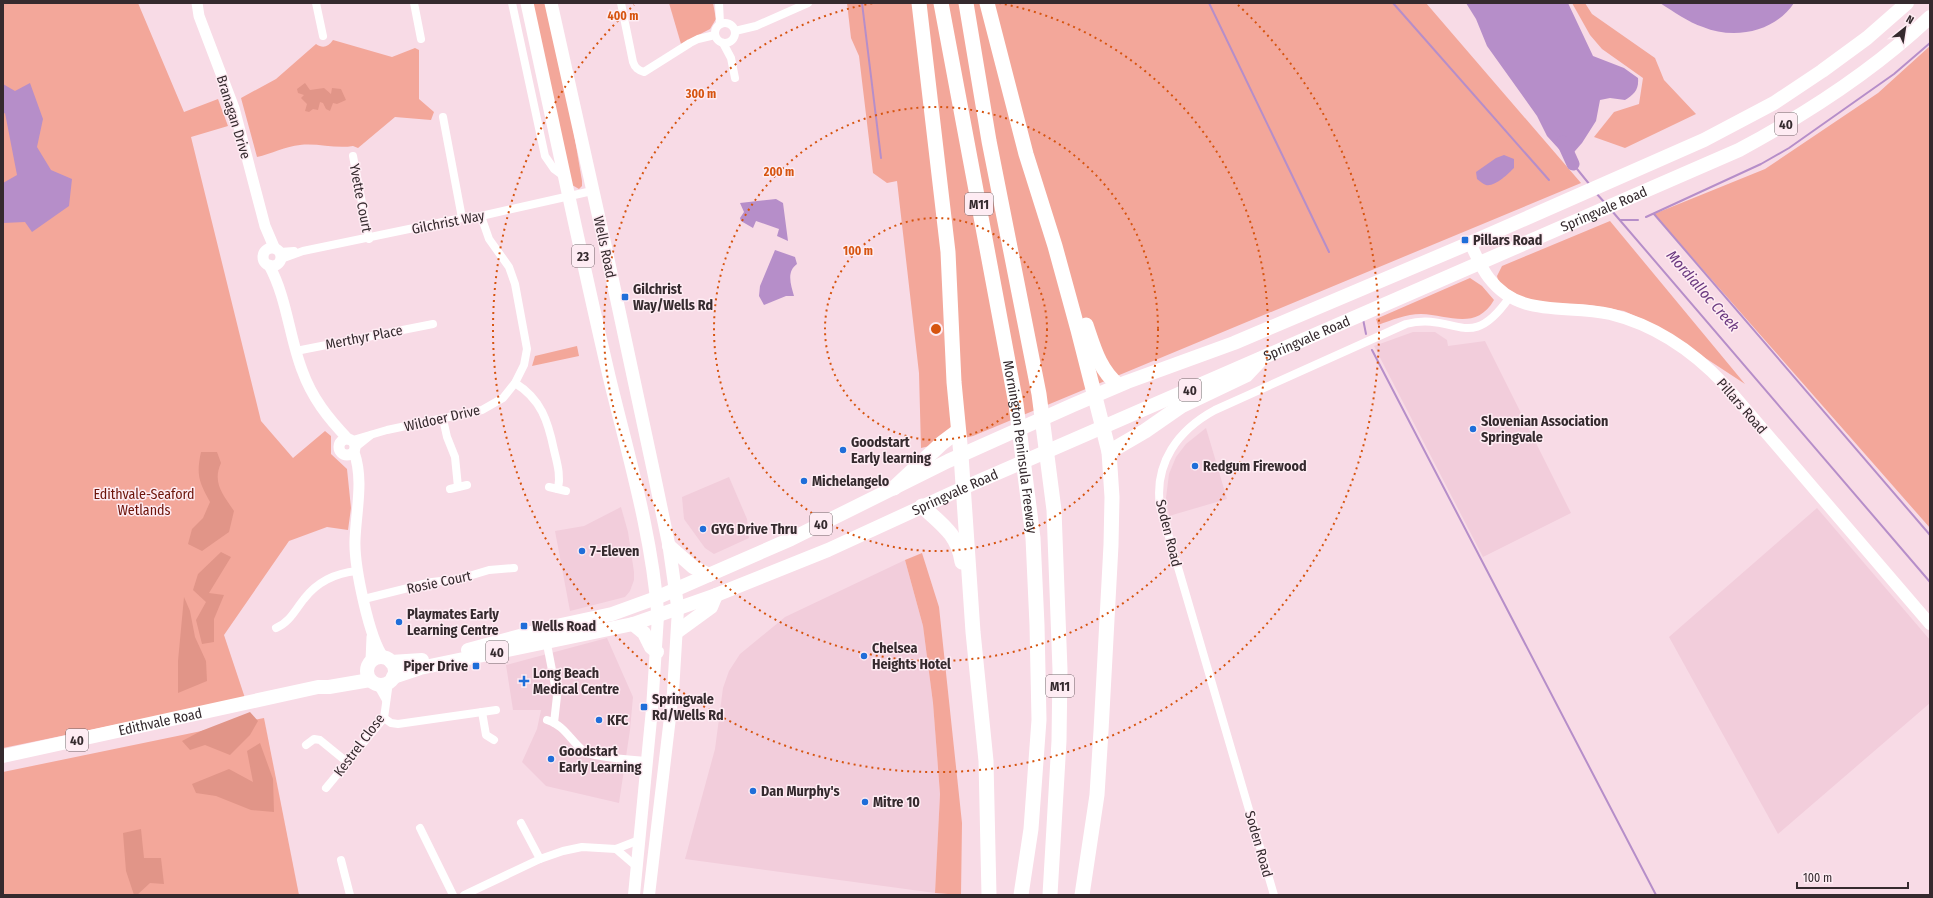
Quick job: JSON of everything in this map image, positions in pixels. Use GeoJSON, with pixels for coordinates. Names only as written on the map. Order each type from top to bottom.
{"type":"FeatureCollection","features":[{"type":"Feature","properties":{"kind":"highway"},"geometry":{"type":"LineString","coordinates":[[920,3],[948,252],[954,382],[961,455],[973,632],[986,761],[989,895]]}},
{"type":"Feature","properties":{"kind":"highway","name":"Mornington Peninsula Freeway"},"geometry":{"type":"LineString","coordinates":[[941,3],[1016,404],[1034,546],[1039,720],[1031,829],[1022,895]]}},
{"type":"Feature","properties":{"kind":"highway","name":"Mornington Peninsula Freeway"},"geometry":{"type":"LineString","coordinates":[[966,3],[989,140],[1039,394],[1050,478],[1056,560],[1060,670],[1059,741],[1050,895]]}},
{"type":"Feature","properties":{"kind":"highway"},"geometry":{"type":"LineString","coordinates":[[987,3],[1026,154],[1055,246],[1109,452],[1112,497],[1111,545],[1101,731],[1096,795],[1082,895]]}},
{"type":"Feature","properties":{"kind":"highway","name":"Springvale Road"},"geometry":{"type":"LineString","coordinates":[[656,598],[791,539],[961,455],[1118,385],[1230,345],[1575,198],[1704,140],[1774,103],[1846,54],[1907,3]]}},
{"type":"Feature","properties":{"kind":"highway","name":"Springvale Road"},"geometry":{"type":"LineString","coordinates":[[658,616],[716,596],[828,550],[922,506],[1262,359],[1355,316],[1719,160],[1794,120],[1868,69],[1930,17]]}},
{"type":"Feature","properties":{"kind":"highway"},"geometry":{"type":"LineString","coordinates":[[1055,246],[1100,363],[1107,376],[1118,385]]}},
{"type":"Feature","properties":{"kind":"highway"},"geometry":{"type":"LineString","coordinates":[[1109,452],[1145,431],[1181,406],[1246,375],[1262,359]]}},
{"type":"Feature","properties":{"kind":"highway"},"geometry":{"type":"LineString","coordinates":[[894,488],[942,443],[958,431]]}},
{"type":"Feature","properties":{"kind":"highway"},"geometry":{"type":"LineString","coordinates":[[922,506],[940,521],[960,548],[973,632]]}},
{"type":"Feature","properties":{"kind":"highway"},"geometry":{"type":"LineString","coordinates":[[670,546],[693,567],[709,576]]}},
{"type":"Feature","properties":{"kind":"highway"},"geometry":{"type":"LineString","coordinates":[[678,631],[711,607],[716,596]]}},
{"type":"Feature","properties":{"kind":"highway","name":"Edithvale Road"},"geometry":{"type":"LineString","coordinates":[[3,756],[318,687],[328,681],[359,672],[420,668],[545,636],[656,598]]}},
{"type":"Feature","properties":{"kind":"highway","name":"Edithvale Road"},"geometry":{"type":"LineString","coordinates":[[545,636],[633,624],[658,616]]}},
{"type":"Feature","properties":{"kind":"highway"},"geometry":{"type":"LineString","coordinates":[[633,624],[644,633],[651,647],[657,652]]}},
{"type":"Feature","properties":{"kind":"main road","name":"Wells Road"},"geometry":{"type":"LineString","coordinates":[[527,3],[611,382],[642,507],[656,598],[658,616],[657,652],[634,895]]}},
{"type":"Feature","properties":{"kind":"main road","name":"Wells Road"},"geometry":{"type":"LineString","coordinates":[[551,3],[670,546],[677,589],[678,631],[673,700],[649,895]]}},
{"type":"Feature","properties":{"kind":"main road","name":"Pillars Road"},"geometry":{"type":"LineString","coordinates":[[1470,243],[1480,263],[1495,286],[1509,298],[1532,307],[1586,310],[1624,318],[1663,335],[1696,357],[1725,385],[1930,624]]}},
{"type":"Feature","properties":{"kind":"street"},"geometry":{"type":"LineString","coordinates":[[316,3],[323,36]]}},
{"type":"Feature","properties":{"kind":"street"},"geometry":{"type":"LineString","coordinates":[[414,3],[421,39]]}},
{"type":"Feature","properties":{"kind":"street"},"geometry":{"type":"LineString","coordinates":[[512,3],[545,156],[554,169],[565,177]]}},
{"type":"Feature","properties":{"kind":"street"},"geometry":{"type":"LineString","coordinates":[[621,3],[633,62],[635,67],[640,71],[644,72],[698,39],[715,35]]}},
{"type":"Feature","properties":{"kind":"street"},"geometry":{"type":"LineString","coordinates":[[735,31],[756,26],[808,3]]}},
{"type":"Feature","properties":{"kind":"street","name":"Branagan Drive"},"geometry":{"type":"LineString","coordinates":[[196,6],[234,108],[265,226],[275,256],[278,282],[296,351],[311,392],[349,446],[357,477],[359,510],[355,540],[357,571],[380,671]]}},
{"type":"Feature","properties":{"kind":"street"},"geometry":{"type":"LineString","coordinates":[[719,6],[735,31],[735,37],[732,41],[731,58],[735,78]]}},
{"type":"Feature","properties":{"kind":"street"},"geometry":{"type":"LineString","coordinates":[[719,6],[720,24],[716,29],[715,35],[718,40],[723,43],[731,58]]}},
{"type":"Feature","properties":{"kind":"street"},"geometry":{"type":"LineString","coordinates":[[720,24],[729,23]]}},
{"type":"Feature","properties":{"kind":"street"},"geometry":{"type":"LineString","coordinates":[[723,43],[732,41]]}},
{"type":"Feature","properties":{"kind":"street"},"geometry":{"type":"LineString","coordinates":[[443,117],[462,218]]}},
{"type":"Feature","properties":{"kind":"street","name":"Yvette Court"},"geometry":{"type":"LineString","coordinates":[[353,156],[369,239]]}},
{"type":"Feature","properties":{"kind":"street","name":"Gilchrist Way"},"geometry":{"type":"LineString","coordinates":[[275,256],[369,239],[592,191]]}},
{"type":"Feature","properties":{"kind":"street","name":"Wildoer Drive"},"geometry":{"type":"LineString","coordinates":[[349,446],[373,434],[473,413],[490,407],[503,398],[515,382],[524,365],[527,349],[515,284],[509,267],[489,239],[481,216]]}},
{"type":"Feature","properties":{"kind":"street","name":"Soden Road"},"geometry":{"type":"LineString","coordinates":[[1274,895],[1160,506],[1160,480],[1164,463],[1171,448],[1183,432],[1191,425],[1215,410],[1406,324],[1428,321],[1465,328],[1480,327],[1494,318],[1509,298]]}},
{"type":"Feature","properties":{"kind":"street","name":"Merthyr Place"},"geometry":{"type":"LineString","coordinates":[[296,351],[433,324]]}},
{"type":"Feature","properties":{"kind":"street"},"geometry":{"type":"LineString","coordinates":[[515,382],[532,395],[545,415],[560,473],[562,490],[549,487]]}},
{"type":"Feature","properties":{"kind":"street"},"geometry":{"type":"LineString","coordinates":[[443,419],[447,437],[455,457],[454,488],[467,485]]}},
{"type":"Feature","properties":{"kind":"street","name":"Rosie Court"},"geometry":{"type":"LineString","coordinates":[[364,599],[432,582],[459,579],[489,570],[514,568]]}},
{"type":"Feature","properties":{"kind":"street"},"geometry":{"type":"LineString","coordinates":[[276,628],[290,620],[304,599],[317,586],[339,574],[357,571]]}},
{"type":"Feature","properties":{"kind":"street"},"geometry":{"type":"LineString","coordinates":[[545,636],[558,699],[550,722],[568,733],[587,753],[647,761]]}},
{"type":"Feature","properties":{"kind":"street","name":"Kestrel Close"},"geometry":{"type":"LineString","coordinates":[[326,788],[384,718],[386,700],[380,671]]}},
{"type":"Feature","properties":{"kind":"street"},"geometry":{"type":"LineString","coordinates":[[384,718],[391,723],[398,724],[496,710]]}},
{"type":"Feature","properties":{"kind":"street"},"geometry":{"type":"LineString","coordinates":[[482,712],[486,736],[494,740]]}},
{"type":"Feature","properties":{"kind":"street"},"geometry":{"type":"LineString","coordinates":[[306,745],[311,741],[320,740],[347,762]]}},
{"type":"Feature","properties":{"kind":"street"},"geometry":{"type":"LineString","coordinates":[[521,823],[540,859]]}},
{"type":"Feature","properties":{"kind":"street"},"geometry":{"type":"LineString","coordinates":[[420,828],[453,895]]}},
{"type":"Feature","properties":{"kind":"street"},"geometry":{"type":"LineString","coordinates":[[464,895],[540,859],[563,850],[582,847],[616,849],[639,840]]}},
{"type":"Feature","properties":{"kind":"street"},"geometry":{"type":"LineString","coordinates":[[616,849],[637,867]]}},
{"type":"Feature","properties":{"kind":"street"},"geometry":{"type":"LineString","coordinates":[[341,860],[350,895]]}},
{"type":"Feature","properties":{"kind":"shaded area"},"geometry":{"type":"Polygon","coordinates":[[[1466,3],[1568,3],[1593,56],[1624,68],[1638,78],[1637,89],[1625,100],[1610,98],[1600,100],[1596,121],[1582,143],[1568,159],[1547,136],[1537,116],[1487,46],[1476,19],[1466,3]]]}},
{"type":"Feature","properties":{"kind":"shaded area"},"geometry":{"type":"Polygon","coordinates":[[[1660,3],[1794,3],[1786,13],[1765,27],[1753,31],[1728,33],[1715,31],[1697,25],[1660,3]]]}},
{"type":"Feature","properties":{"kind":"shaded area"},"geometry":{"type":"Polygon","coordinates":[[[30,83],[43,119],[37,147],[51,170],[72,179],[69,206],[32,232],[25,222],[3,223],[3,183],[17,175],[5,113],[3,114],[3,84],[15,91],[30,83]]]}},
{"type":"Feature","properties":{"kind":"shaded area"},"geometry":{"type":"Polygon","coordinates":[[[305,83],[310,90],[324,88],[331,94],[332,88],[341,89],[346,100],[337,104],[333,103],[330,111],[326,109],[323,103],[320,102],[318,110],[313,109],[309,112],[305,111],[307,104],[301,98],[304,95],[298,93],[297,89],[305,83]]]}},
{"type":"Feature","properties":{"kind":"shaded area"},"geometry":{"type":"Polygon","coordinates":[[[1504,155],[1514,159],[1514,168],[1501,180],[1490,185],[1485,185],[1477,179],[1476,172],[1496,158],[1504,155]]]}},
{"type":"Feature","properties":{"kind":"shaded area"},"geometry":{"type":"Polygon","coordinates":[[[776,199],[783,203],[788,241],[777,236],[779,229],[756,221],[753,228],[741,221],[740,218],[744,212],[740,203],[776,199]]]}},
{"type":"Feature","properties":{"kind":"shaded area"},"geometry":{"type":"Polygon","coordinates":[[[775,250],[795,257],[797,264],[791,271],[790,275],[794,296],[786,296],[764,305],[759,296],[760,286],[775,250]]]}},
{"type":"Feature","properties":{"kind":"shaded area","name":"Slovenian Association Springvale"},"geometry":{"type":"Polygon","coordinates":[[[1413,332],[1435,332],[1447,340],[1448,346],[1485,341],[1571,513],[1483,557],[1374,346],[1413,332]]]}},
{"type":"Feature","properties":{"kind":"shaded area","name":"Redgum Firewood"},"geometry":{"type":"Polygon","coordinates":[[[1206,428],[1227,499],[1169,516],[1166,498],[1169,474],[1176,457],[1186,444],[1206,428]]]}},
{"type":"Feature","properties":{"kind":"shaded area"},"geometry":{"type":"Polygon","coordinates":[[[201,452],[217,452],[221,463],[218,482],[223,494],[234,511],[229,532],[202,551],[188,544],[192,529],[203,518],[210,502],[203,489],[199,473],[201,452]]]}},
{"type":"Feature","properties":{"kind":"shaded area"},"geometry":{"type":"Polygon","coordinates":[[[729,477],[747,519],[749,538],[714,554],[705,548],[684,519],[682,497],[729,477]]]}},
{"type":"Feature","properties":{"kind":"shaded area","name":"7-Eleven"},"geometry":{"type":"Polygon","coordinates":[[[621,507],[628,532],[634,572],[634,580],[630,591],[625,597],[570,611],[555,531],[584,526],[621,507]]]}},
{"type":"Feature","properties":{"kind":"shaded area"},"geometry":{"type":"Polygon","coordinates":[[[1817,508],[1930,640],[1930,703],[1778,834],[1669,637],[1817,508]]]}},
{"type":"Feature","properties":{"kind":"shaded area"},"geometry":{"type":"Polygon","coordinates":[[[221,552],[231,557],[209,593],[224,595],[214,619],[214,642],[202,644],[196,620],[206,602],[193,590],[198,574],[221,552]]]}},
{"type":"Feature","properties":{"kind":"shaded area"},"geometry":{"type":"Polygon","coordinates":[[[905,560],[923,626],[933,703],[940,794],[935,893],[685,859],[715,749],[723,688],[729,671],[740,654],[785,617],[905,560]]]}},
{"type":"Feature","properties":{"kind":"shaded area"},"geometry":{"type":"Polygon","coordinates":[[[184,597],[190,611],[195,637],[206,661],[207,681],[178,693],[178,661],[184,597]]]}},
{"type":"Feature","properties":{"kind":"shaded area"},"geometry":{"type":"Polygon","coordinates":[[[607,638],[633,697],[630,730],[619,803],[546,786],[522,762],[537,729],[541,710],[513,710],[506,665],[607,638]]]}},
{"type":"Feature","properties":{"kind":"shaded area"},"geometry":{"type":"Polygon","coordinates":[[[250,712],[258,721],[250,735],[230,755],[205,745],[190,750],[182,741],[201,731],[250,712]]]}},
{"type":"Feature","properties":{"kind":"shaded area"},"geometry":{"type":"Polygon","coordinates":[[[260,743],[273,779],[274,812],[251,810],[216,796],[196,793],[192,784],[229,769],[253,782],[247,751],[260,743]]]}},
{"type":"Feature","properties":{"kind":"shaded area"},"geometry":{"type":"Polygon","coordinates":[[[141,829],[144,858],[161,858],[164,884],[150,883],[137,895],[134,895],[126,871],[123,833],[141,829]]]}},
{"type":"Feature","properties":{"kind":"green space","name":"Edithvale-Seaford Wetlands"},"geometry":{"type":"Polygon","coordinates":[[[3,3],[138,3],[184,112],[218,99],[228,126],[191,137],[261,421],[293,458],[325,431],[331,436],[331,454],[347,469],[351,508],[348,530],[327,527],[289,541],[224,635],[245,698],[3,748],[3,3]]]}},
{"type":"Feature","properties":{"kind":"green space"},"geometry":{"type":"Polygon","coordinates":[[[531,3],[547,3],[572,122],[582,181],[582,186],[579,189],[572,185],[531,3]]]}},
{"type":"Feature","properties":{"kind":"green space"},"geometry":{"type":"Polygon","coordinates":[[[669,3],[713,3],[716,19],[710,29],[681,44],[669,3]]]}},
{"type":"Feature","properties":{"kind":"green space"},"geometry":{"type":"Polygon","coordinates":[[[847,3],[1426,3],[1581,183],[973,436],[921,448],[919,373],[897,181],[887,183],[873,173],[859,56],[851,38],[847,3]]]}},
{"type":"Feature","properties":{"kind":"green space"},"geometry":{"type":"Polygon","coordinates":[[[1572,3],[1585,3],[1592,14],[1655,58],[1664,80],[1696,114],[1625,148],[1594,137],[1614,112],[1639,104],[1643,78],[1602,49],[1590,35],[1572,3]]]}},
{"type":"Feature","properties":{"kind":"green space"},"geometry":{"type":"Polygon","coordinates":[[[333,40],[392,57],[415,48],[419,50],[419,99],[434,112],[431,120],[395,117],[358,148],[353,146],[340,147],[300,145],[257,157],[241,98],[276,79],[316,44],[325,46],[333,40]]]}},
{"type":"Feature","properties":{"kind":"green space"},"geometry":{"type":"Polygon","coordinates":[[[1930,46],[1930,528],[1654,214],[1765,169],[1878,93],[1930,46]]]}},
{"type":"Feature","properties":{"kind":"green space"},"geometry":{"type":"Polygon","coordinates":[[[1610,221],[1745,384],[1655,325],[1624,311],[1590,305],[1530,302],[1499,284],[1497,276],[1502,266],[1610,221]]]}},
{"type":"Feature","properties":{"kind":"green space"},"geometry":{"type":"Polygon","coordinates":[[[1470,278],[1482,286],[1494,300],[1487,310],[1479,315],[1461,319],[1415,314],[1378,325],[1376,319],[1470,278]]]}},
{"type":"Feature","properties":{"kind":"green space"},"geometry":{"type":"Polygon","coordinates":[[[577,346],[579,356],[532,366],[535,356],[577,346]]]}},
{"type":"Feature","properties":{"kind":"green space"},"geometry":{"type":"Polygon","coordinates":[[[922,553],[939,607],[962,823],[961,895],[935,893],[940,794],[933,703],[923,626],[905,560],[922,553]]]}},
{"type":"Feature","properties":{"kind":"green space"},"geometry":{"type":"Polygon","coordinates":[[[264,718],[299,895],[3,895],[3,772],[264,718]]]}},
{"type":"Feature","properties":{"kind":"waterway"},"geometry":{"type":"LineString","coordinates":[[862,3],[881,158]]}},
{"type":"Feature","properties":{"kind":"waterway"},"geometry":{"type":"LineString","coordinates":[[1209,3],[1329,252]]}},
{"type":"Feature","properties":{"kind":"waterway"},"geometry":{"type":"LineString","coordinates":[[1393,3],[1549,180]]}},
{"type":"Feature","properties":{"kind":"waterway"},"geometry":{"type":"LineString","coordinates":[[1646,217],[1761,164],[1789,148],[1894,74],[1930,43]]}},
{"type":"Feature","properties":{"kind":"waterway","name":"Mordialloc Creek"},"geometry":{"type":"LineString","coordinates":[[1563,142],[1573,164]]}},
{"type":"Feature","properties":{"kind":"waterway","name":"Mordialloc Creek"},"geometry":{"type":"LineString","coordinates":[[1573,164],[1590,185]]}},
{"type":"Feature","properties":{"kind":"waterway","name":"Mordialloc Creek"},"geometry":{"type":"LineString","coordinates":[[1596,193],[1605,203]]}},
{"type":"Feature","properties":{"kind":"waterway","name":"Mordialloc Creek"},"geometry":{"type":"LineString","coordinates":[[1612,211],[1930,582]]}},
{"type":"Feature","properties":{"kind":"waterway"},"geometry":{"type":"LineString","coordinates":[[1654,214],[1930,535]]}},
{"type":"Feature","properties":{"kind":"waterway"},"geometry":{"type":"LineString","coordinates":[[1620,220],[1638,220]]}},
{"type":"Feature","properties":{"kind":"waterway"},"geometry":{"type":"LineString","coordinates":[[1363,319],[1366,334]]}},
{"type":"Feature","properties":{"kind":"waterway"},"geometry":{"type":"LineString","coordinates":[[1372,350],[1656,895]]}},
{"type":"Feature","properties":{"kind":"place","name":"Pillars Road"},"geometry":{"type":"Point","coordinates":[1465,240]}},
{"type":"Feature","properties":{"kind":"place","name":"Gilchrist Way/Wells Rd"},"geometry":{"type":"Point","coordinates":[625,297]}},
{"type":"Feature","properties":{"kind":"place","name":"Slovenian Association Springvale"},"geometry":{"type":"Point","coordinates":[1473,429]}},
{"type":"Feature","properties":{"kind":"place","name":"Goodstart Early learning"},"geometry":{"type":"Point","coordinates":[843,450]}},
{"type":"Feature","properties":{"kind":"place","name":"Redgum Firewood"},"geometry":{"type":"Point","coordinates":[1195,466]}},
{"type":"Feature","properties":{"kind":"place","name":"Michelangelo"},"geometry":{"type":"Point","coordinates":[804,481]}},
{"type":"Feature","properties":{"kind":"place","name":"GYG Drive Thru"},"geometry":{"type":"Point","coordinates":[703,529]}},
{"type":"Feature","properties":{"kind":"place","name":"7-Eleven"},"geometry":{"type":"Point","coordinates":[582,551]}},
{"type":"Feature","properties":{"kind":"place","name":"Playmates Early Learning Centre"},"geometry":{"type":"Point","coordinates":[399,622]}},
{"type":"Feature","properties":{"kind":"place","name":"Wells Road"},"geometry":{"type":"Point","coordinates":[524,626]}},
{"type":"Feature","properties":{"kind":"place","name":"Chelsea Heights Hotel"},"geometry":{"type":"Point","coordinates":[864,656]}},
{"type":"Feature","properties":{"kind":"place","name":"Piper Drive"},"geometry":{"type":"Point","coordinates":[476,666]}},
{"type":"Feature","properties":{"kind":"place","name":"Long Beach Medical Centre"},"geometry":{"type":"Point","coordinates":[524,681]}},
{"type":"Feature","properties":{"kind":"place","name":"Springvale Rd/Wells Rd"},"geometry":{"type":"Point","coordinates":[644,707]}},
{"type":"Feature","properties":{"kind":"place","name":"KFC"},"geometry":{"type":"Point","coordinates":[599,720]}},
{"type":"Feature","properties":{"kind":"place","name":"Goodstart Early Learning"},"geometry":{"type":"Point","coordinates":[551,759]}},
{"type":"Feature","properties":{"kind":"place","name":"Dan Murphy's"},"geometry":{"type":"Point","coordinates":[753,791]}},
{"type":"Feature","properties":{"kind":"place","name":"Mitre 10"},"geometry":{"type":"Point","coordinates":[865,802]}}]}
